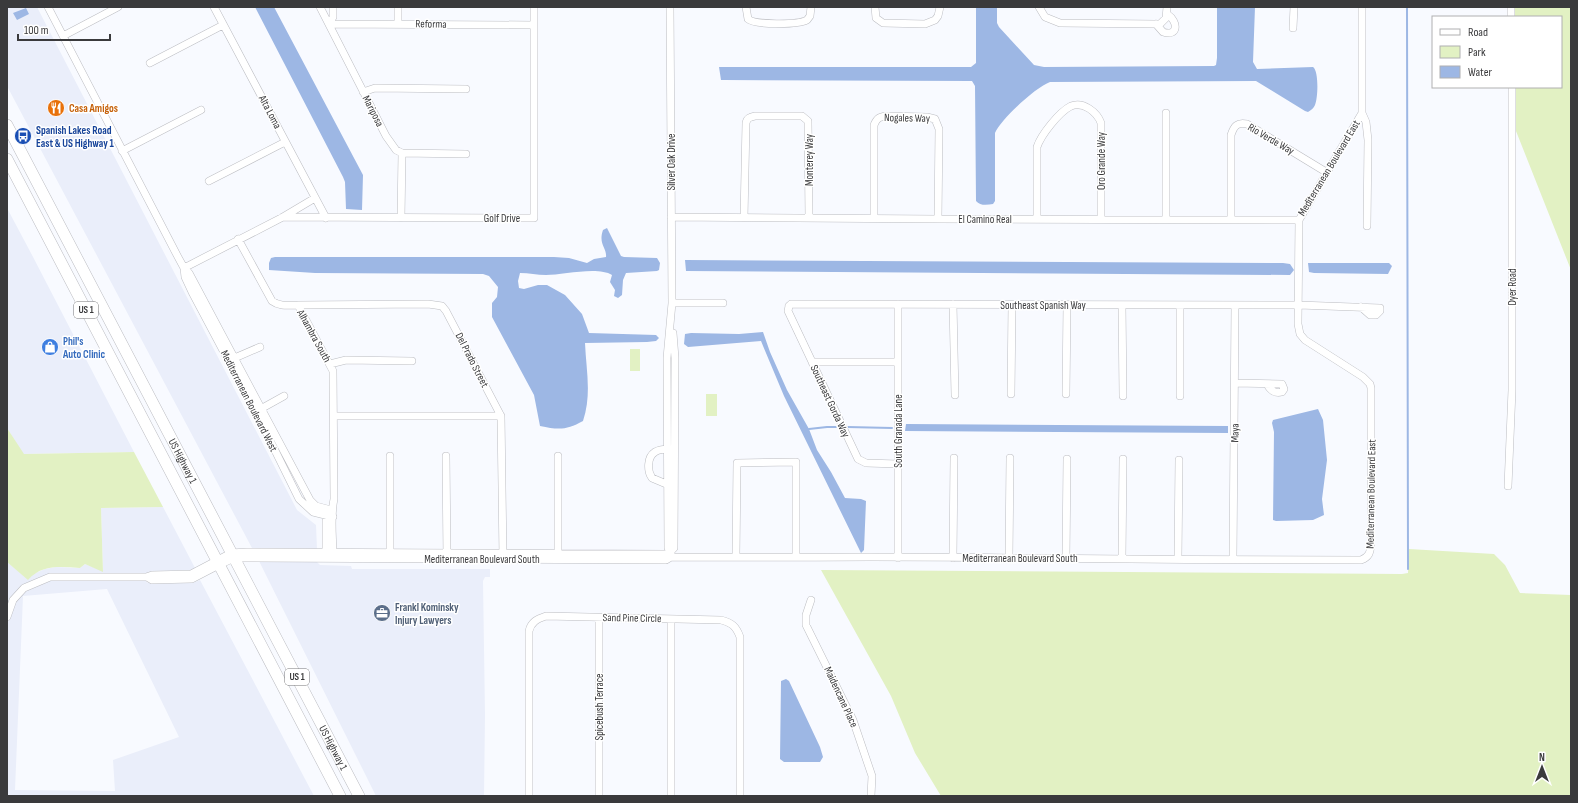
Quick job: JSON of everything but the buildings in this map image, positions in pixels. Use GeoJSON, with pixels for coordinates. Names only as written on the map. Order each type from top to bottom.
{"type":"FeatureCollection","features":[{"type":"Feature","properties":{"kind":"main road","name":"US Highway 1"},"geometry":{"type":"LineString","coordinates":[[7,125],[359,796]]}},
{"type":"Feature","properties":{"kind":"main road","name":"US Highway 1"},"geometry":{"type":"LineString","coordinates":[[7,159],[340,796]]}},
{"type":"Feature","properties":{"kind":"main road"},"geometry":{"type":"LineString","coordinates":[[26,195],[40,205],[50,207]]}},
{"type":"Feature","properties":{"kind":"main road"},"geometry":{"type":"LineString","coordinates":[[38,218],[47,219],[61,228]]}},
{"type":"Feature","properties":{"kind":"street","name":"Mediterranean Boulevard West"},"geometry":{"type":"LineString","coordinates":[[48,7],[184,268],[189,273],[231,360],[258,410],[310,500],[316,506],[330,514]]}},
{"type":"Feature","properties":{"kind":"street"},"geometry":{"type":"LineString","coordinates":[[63,36],[118,7]]}},
{"type":"Feature","properties":{"kind":"street","name":"Alta Loma"},"geometry":{"type":"LineString","coordinates":[[214,7],[326,218]]}},
{"type":"Feature","properties":{"kind":"street","name":"Mariposa"},"geometry":{"type":"LineString","coordinates":[[320,7],[386,136],[396,150],[402,153]]}},
{"type":"Feature","properties":{"kind":"street"},"geometry":{"type":"LineString","coordinates":[[329,24],[333,18],[333,7]]}},
{"type":"Feature","properties":{"kind":"street"},"geometry":{"type":"LineString","coordinates":[[398,7],[398,24]]}},
{"type":"Feature","properties":{"kind":"street","name":"Golf Drive"},"geometry":{"type":"LineString","coordinates":[[283,217],[534,218],[534,7]]}},
{"type":"Feature","properties":{"kind":"street","name":"Silver Oak Drive"},"geometry":{"type":"LineString","coordinates":[[670,7],[671,318],[675,358],[671,449],[674,548],[671,554]]}},
{"type":"Feature","properties":{"kind":"street"},"geometry":{"type":"LineString","coordinates":[[746,7],[748,19],[750,21],[791,23],[807,20],[810,16],[811,7]]}},
{"type":"Feature","properties":{"kind":"street"},"geometry":{"type":"LineString","coordinates":[[875,7],[876,18],[883,23],[925,24],[935,20],[938,16],[940,7]]}},
{"type":"Feature","properties":{"kind":"street"},"geometry":{"type":"LineString","coordinates":[[1039,7],[1045,17],[1060,23],[1156,24],[1163,22],[1166,18],[1167,11]]}},
{"type":"Feature","properties":{"kind":"street"},"geometry":{"type":"LineString","coordinates":[[1293,28],[1294,7]]}},
{"type":"Feature","properties":{"kind":"street","name":"Mediterranean Boulevard East"},"geometry":{"type":"LineString","coordinates":[[1362,7],[1362,113],[1298,220],[1299,329],[1302,337],[1363,377],[1370,384],[1371,545],[1369,556]]}},
{"type":"Feature","properties":{"kind":"street"},"geometry":{"type":"LineString","coordinates":[[1156,24],[1163,32],[1170,33],[1173,31],[1175,21],[1167,11]]}},
{"type":"Feature","properties":{"kind":"street"},"geometry":{"type":"LineString","coordinates":[[150,63],[223,24]]}},
{"type":"Feature","properties":{"kind":"street","name":"Reforma"},"geometry":{"type":"LineString","coordinates":[[329,24],[534,25]]}},
{"type":"Feature","properties":{"kind":"street"},"geometry":{"type":"LineString","coordinates":[[363,92],[375,88],[466,90]]}},
{"type":"Feature","properties":{"kind":"street","name":"Dyer Road"},"geometry":{"type":"LineString","coordinates":[[1508,486],[1512,390],[1512,88]]}},
{"type":"Feature","properties":{"kind":"street","name":"Oro Grande Way"},"geometry":{"type":"LineString","coordinates":[[1036,219],[1037,147],[1043,133],[1070,106],[1077,105],[1095,113],[1101,123],[1101,219]]}},
{"type":"Feature","properties":{"kind":"street"},"geometry":{"type":"LineString","coordinates":[[122,151],[201,110]]}},
{"type":"Feature","properties":{"kind":"street"},"geometry":{"type":"LineString","coordinates":[[1362,113],[1366,122],[1368,140],[1367,226]]}},
{"type":"Feature","properties":{"kind":"street"},"geometry":{"type":"LineString","coordinates":[[1166,114],[1166,219]]}},
{"type":"Feature","properties":{"kind":"street","name":"Monterey Way"},"geometry":{"type":"LineString","coordinates":[[744,218],[746,123],[750,116],[802,116],[808,121],[809,218]]}},
{"type":"Feature","properties":{"kind":"street","name":"Nogales Way"},"geometry":{"type":"LineString","coordinates":[[874,218],[874,125],[876,120],[880,117],[886,116],[927,117],[935,119],[939,129],[938,219]]}},
{"type":"Feature","properties":{"kind":"street","name":"Rio Verde Way"},"geometry":{"type":"LineString","coordinates":[[1231,220],[1231,135],[1233,128],[1239,120],[1326,172]]}},
{"type":"Feature","properties":{"kind":"street"},"geometry":{"type":"LineString","coordinates":[[210,181],[285,142]]}},
{"type":"Feature","properties":{"kind":"street"},"geometry":{"type":"LineString","coordinates":[[401,218],[402,153],[466,154]]}},
{"type":"Feature","properties":{"kind":"street","name":"Golf Drive"},"geometry":{"type":"LineString","coordinates":[[184,268],[283,217],[315,198]]}},
{"type":"Feature","properties":{"kind":"street","name":"El Camino Real"},"geometry":{"type":"LineString","coordinates":[[671,217],[1298,220]]}},
{"type":"Feature","properties":{"kind":"street","name":"Alhambra South"},"geometry":{"type":"LineString","coordinates":[[238,239],[272,301],[276,305],[281,306],[298,305],[330,364],[334,380],[334,499],[330,514],[330,556]]}},
{"type":"Feature","properties":{"kind":"street"},"geometry":{"type":"LineString","coordinates":[[672,303],[723,303]]}},
{"type":"Feature","properties":{"kind":"street","name":"Del Prado Street"},"geometry":{"type":"LineString","coordinates":[[298,305],[428,304],[442,306],[446,310],[501,416],[504,556]]}},
{"type":"Feature","properties":{"kind":"street","name":"South Granada Lane"},"geometry":{"type":"LineString","coordinates":[[898,304],[898,558]]}},
{"type":"Feature","properties":{"kind":"street"},"geometry":{"type":"LineString","coordinates":[[953,304],[955,395]]}},
{"type":"Feature","properties":{"kind":"street","name":"Southeast Spanish Way"},"geometry":{"type":"LineString","coordinates":[[786,305],[1299,305],[1361,307]]}},
{"type":"Feature","properties":{"kind":"street","name":"Southeast Gorda Way"},"geometry":{"type":"LineString","coordinates":[[786,305],[858,459],[866,463],[898,464]]}},
{"type":"Feature","properties":{"kind":"street"},"geometry":{"type":"LineString","coordinates":[[1011,394],[1012,305]]}},
{"type":"Feature","properties":{"kind":"street"},"geometry":{"type":"LineString","coordinates":[[1066,394],[1067,305]]}},
{"type":"Feature","properties":{"kind":"street"},"geometry":{"type":"LineString","coordinates":[[1122,305],[1123,396]]}},
{"type":"Feature","properties":{"kind":"street"},"geometry":{"type":"LineString","coordinates":[[1180,305],[1180,396]]}},
{"type":"Feature","properties":{"kind":"street","name":"Maya"},"geometry":{"type":"LineString","coordinates":[[1233,560],[1235,306]]}},
{"type":"Feature","properties":{"kind":"street"},"geometry":{"type":"LineString","coordinates":[[231,360],[260,347]]}},
{"type":"Feature","properties":{"kind":"street"},"geometry":{"type":"LineString","coordinates":[[330,364],[346,360],[412,361]]}},
{"type":"Feature","properties":{"kind":"street"},"geometry":{"type":"LineString","coordinates":[[812,362],[898,362]]}},
{"type":"Feature","properties":{"kind":"street"},"geometry":{"type":"LineString","coordinates":[[1235,383],[1267,384]]}},
{"type":"Feature","properties":{"kind":"street"},"geometry":{"type":"LineString","coordinates":[[258,410],[284,396]]}},
{"type":"Feature","properties":{"kind":"street"},"geometry":{"type":"LineString","coordinates":[[334,416],[501,416]]}},
{"type":"Feature","properties":{"kind":"street"},"geometry":{"type":"LineString","coordinates":[[671,449],[654,452],[650,458],[648,470],[652,478],[671,486]]}},
{"type":"Feature","properties":{"kind":"street"},"geometry":{"type":"LineString","coordinates":[[390,456],[390,556]]}},
{"type":"Feature","properties":{"kind":"street"},"geometry":{"type":"LineString","coordinates":[[446,456],[446,556]]}},
{"type":"Feature","properties":{"kind":"street"},"geometry":{"type":"LineString","coordinates":[[558,456],[558,557]]}},
{"type":"Feature","properties":{"kind":"street"},"geometry":{"type":"LineString","coordinates":[[953,558],[954,458]]}},
{"type":"Feature","properties":{"kind":"street"},"geometry":{"type":"LineString","coordinates":[[1009,558],[1010,458]]}},
{"type":"Feature","properties":{"kind":"street"},"geometry":{"type":"LineString","coordinates":[[1066,559],[1067,459]]}},
{"type":"Feature","properties":{"kind":"street"},"geometry":{"type":"LineString","coordinates":[[1122,559],[1123,459]]}},
{"type":"Feature","properties":{"kind":"street"},"geometry":{"type":"LineString","coordinates":[[1178,559],[1179,460]]}},
{"type":"Feature","properties":{"kind":"street"},"geometry":{"type":"LineString","coordinates":[[736,557],[737,463],[796,462],[796,557]]}},
{"type":"Feature","properties":{"kind":"street","name":"Mediterranean Boulevard South"},"geometry":{"type":"LineString","coordinates":[[7,617],[13,600],[24,588],[50,577],[147,577],[152,575],[167,578],[191,574],[232,556],[558,557],[671,554],[736,557],[1233,560],[1361,560],[1369,556]]}},
{"type":"Feature","properties":{"kind":"street","name":"Maidencane Place"},"geometry":{"type":"LineString","coordinates":[[811,600],[806,615],[806,625],[853,720],[872,776],[871,796]]}},
{"type":"Feature","properties":{"kind":"street","name":"Sand Pine Circle"},"geometry":{"type":"LineString","coordinates":[[529,796],[529,639],[531,625],[535,620],[546,616],[721,620],[731,622],[737,628],[740,637],[740,796]]}},
{"type":"Feature","properties":{"kind":"street","name":"Spicebush Terrace"},"geometry":{"type":"LineString","coordinates":[[599,618],[599,796]]}},
{"type":"Feature","properties":{"kind":"street"},"geometry":{"type":"LineString","coordinates":[[671,619],[671,796]]}},
{"type":"Feature","properties":{"kind":"shaded area"},"geometry":{"type":"Polygon","coordinates":[[[7,7],[37,7],[297,510],[316,525],[317,549],[252,548],[7,86],[7,7]]]}},
{"type":"Feature","properties":{"kind":"shaded area"},"geometry":{"type":"Polygon","coordinates":[[[7,208],[134,452],[23,454],[7,428],[7,208]]]}},
{"type":"Feature","properties":{"kind":"shaded area"},"geometry":{"type":"Polygon","coordinates":[[[163,507],[195,568],[190,570],[152,571],[146,573],[146,582],[152,584],[193,583],[200,580],[314,796],[7,796],[7,562],[28,579],[33,574],[45,569],[56,567],[80,568],[85,564],[103,571],[101,508],[163,507]],[[107,589],[23,596],[15,790],[115,791],[113,760],[179,737],[107,589]]]}},
{"type":"Feature","properties":{"kind":"shaded area"},"geometry":{"type":"Polygon","coordinates":[[[259,561],[317,562],[320,565],[351,566],[352,569],[490,569],[490,577],[485,577],[483,581],[485,715],[484,796],[376,796],[259,561]]]}},
{"type":"Feature","properties":{"kind":"green space"},"geometry":{"type":"Polygon","coordinates":[[[1514,7],[1571,7],[1571,270],[1512,121],[1513,88],[1562,88],[1562,16],[1514,16],[1514,7]]]}},
{"type":"Feature","properties":{"kind":"green space"},"geometry":{"type":"Polygon","coordinates":[[[630,349],[640,349],[640,371],[630,371],[630,349]]]}},
{"type":"Feature","properties":{"kind":"green space"},"geometry":{"type":"Polygon","coordinates":[[[706,394],[717,394],[717,416],[706,416],[706,394]]]}},
{"type":"Feature","properties":{"kind":"green space"},"geometry":{"type":"Polygon","coordinates":[[[7,428],[24,454],[134,452],[163,507],[101,508],[103,572],[85,564],[80,568],[59,567],[46,569],[39,571],[28,580],[7,562],[7,428]]]}},
{"type":"Feature","properties":{"kind":"green space"},"geometry":{"type":"Polygon","coordinates":[[[1409,549],[1494,554],[1505,565],[1520,593],[1571,595],[1571,796],[941,796],[915,753],[891,696],[821,570],[1402,574],[1408,573],[1409,549]]]}},
{"type":"Feature","properties":{"kind":"water"},"geometry":{"type":"Polygon","coordinates":[[[255,7],[274,7],[363,175],[362,210],[346,209],[345,182],[343,177],[255,7]]]}},
{"type":"Feature","properties":{"kind":"water"},"geometry":{"type":"Polygon","coordinates":[[[976,7],[997,7],[997,23],[999,27],[1034,65],[1044,67],[1214,66],[1216,65],[1217,58],[1217,7],[1255,7],[1253,62],[1257,69],[1313,67],[1315,69],[1317,79],[1315,106],[1308,112],[1305,111],[1256,81],[1050,82],[1036,90],[1011,112],[995,133],[995,201],[993,204],[984,205],[976,201],[975,86],[972,81],[721,80],[719,67],[971,67],[976,63],[976,7]]]}},
{"type":"Feature","properties":{"kind":"water"},"geometry":{"type":"Polygon","coordinates":[[[26,8],[29,14],[17,20],[13,13],[26,8]]]}},
{"type":"Feature","properties":{"kind":"water"},"geometry":{"type":"Polygon","coordinates":[[[607,228],[621,256],[657,258],[660,263],[659,270],[626,273],[623,280],[622,295],[618,298],[614,296],[615,290],[610,282],[612,275],[606,272],[589,271],[546,275],[520,273],[518,281],[519,288],[524,289],[538,285],[547,285],[565,295],[582,314],[589,333],[656,335],[659,338],[656,341],[647,342],[585,343],[588,382],[586,411],[583,421],[567,428],[540,426],[534,395],[492,317],[492,303],[497,297],[498,287],[489,276],[483,274],[315,273],[269,270],[271,258],[275,257],[554,257],[569,258],[587,263],[594,259],[606,257],[602,242],[602,235],[603,230],[607,228]]]}},
{"type":"Feature","properties":{"kind":"water"},"geometry":{"type":"Polygon","coordinates":[[[685,260],[1283,263],[1290,264],[1294,270],[1290,275],[686,271],[685,260]]]}},
{"type":"Feature","properties":{"kind":"water"},"geometry":{"type":"Polygon","coordinates":[[[1308,263],[1389,263],[1392,266],[1388,274],[1314,273],[1309,272],[1308,263]]]}},
{"type":"Feature","properties":{"kind":"water"},"geometry":{"type":"Polygon","coordinates":[[[763,332],[787,390],[809,429],[817,450],[845,498],[861,499],[866,501],[864,550],[861,553],[784,396],[761,341],[688,347],[684,344],[685,334],[691,333],[739,334],[763,332]]]}},
{"type":"Feature","properties":{"kind":"water"},"geometry":{"type":"Polygon","coordinates":[[[1318,409],[1323,420],[1327,460],[1322,499],[1324,515],[1313,520],[1273,520],[1273,420],[1318,409]]]}},
{"type":"Feature","properties":{"kind":"water"},"geometry":{"type":"Polygon","coordinates":[[[906,424],[1228,426],[1228,433],[905,431],[906,424]]]}},
{"type":"Feature","properties":{"kind":"water"},"geometry":{"type":"Polygon","coordinates":[[[786,679],[789,681],[820,747],[823,757],[820,762],[784,762],[780,759],[781,681],[786,679]]]}},
{"type":"Feature","properties":{"kind":"waterway"},"geometry":{"type":"LineString","coordinates":[[1407,7],[1408,569]]}},
{"type":"Feature","properties":{"kind":"waterway"},"geometry":{"type":"LineString","coordinates":[[809,429],[836,427]]}},
{"type":"Feature","properties":{"kind":"waterway"},"geometry":{"type":"LineString","coordinates":[[847,427],[892,428]]}},
{"type":"Feature","properties":{"kind":"place","name":"Casa Amigos"},"geometry":{"type":"Point","coordinates":[56,108]}},
{"type":"Feature","properties":{"kind":"place","name":"Spanish Lakes Road East & US Highway 1"},"geometry":{"type":"Point","coordinates":[23,136]}},
{"type":"Feature","properties":{"kind":"place","name":"Phil's Auto Clinic"},"geometry":{"type":"Point","coordinates":[50,347]}},
{"type":"Feature","properties":{"kind":"place","name":"Frankl Kominsky Injury Lawyers"},"geometry":{"type":"Point","coordinates":[382,613]}}]}
